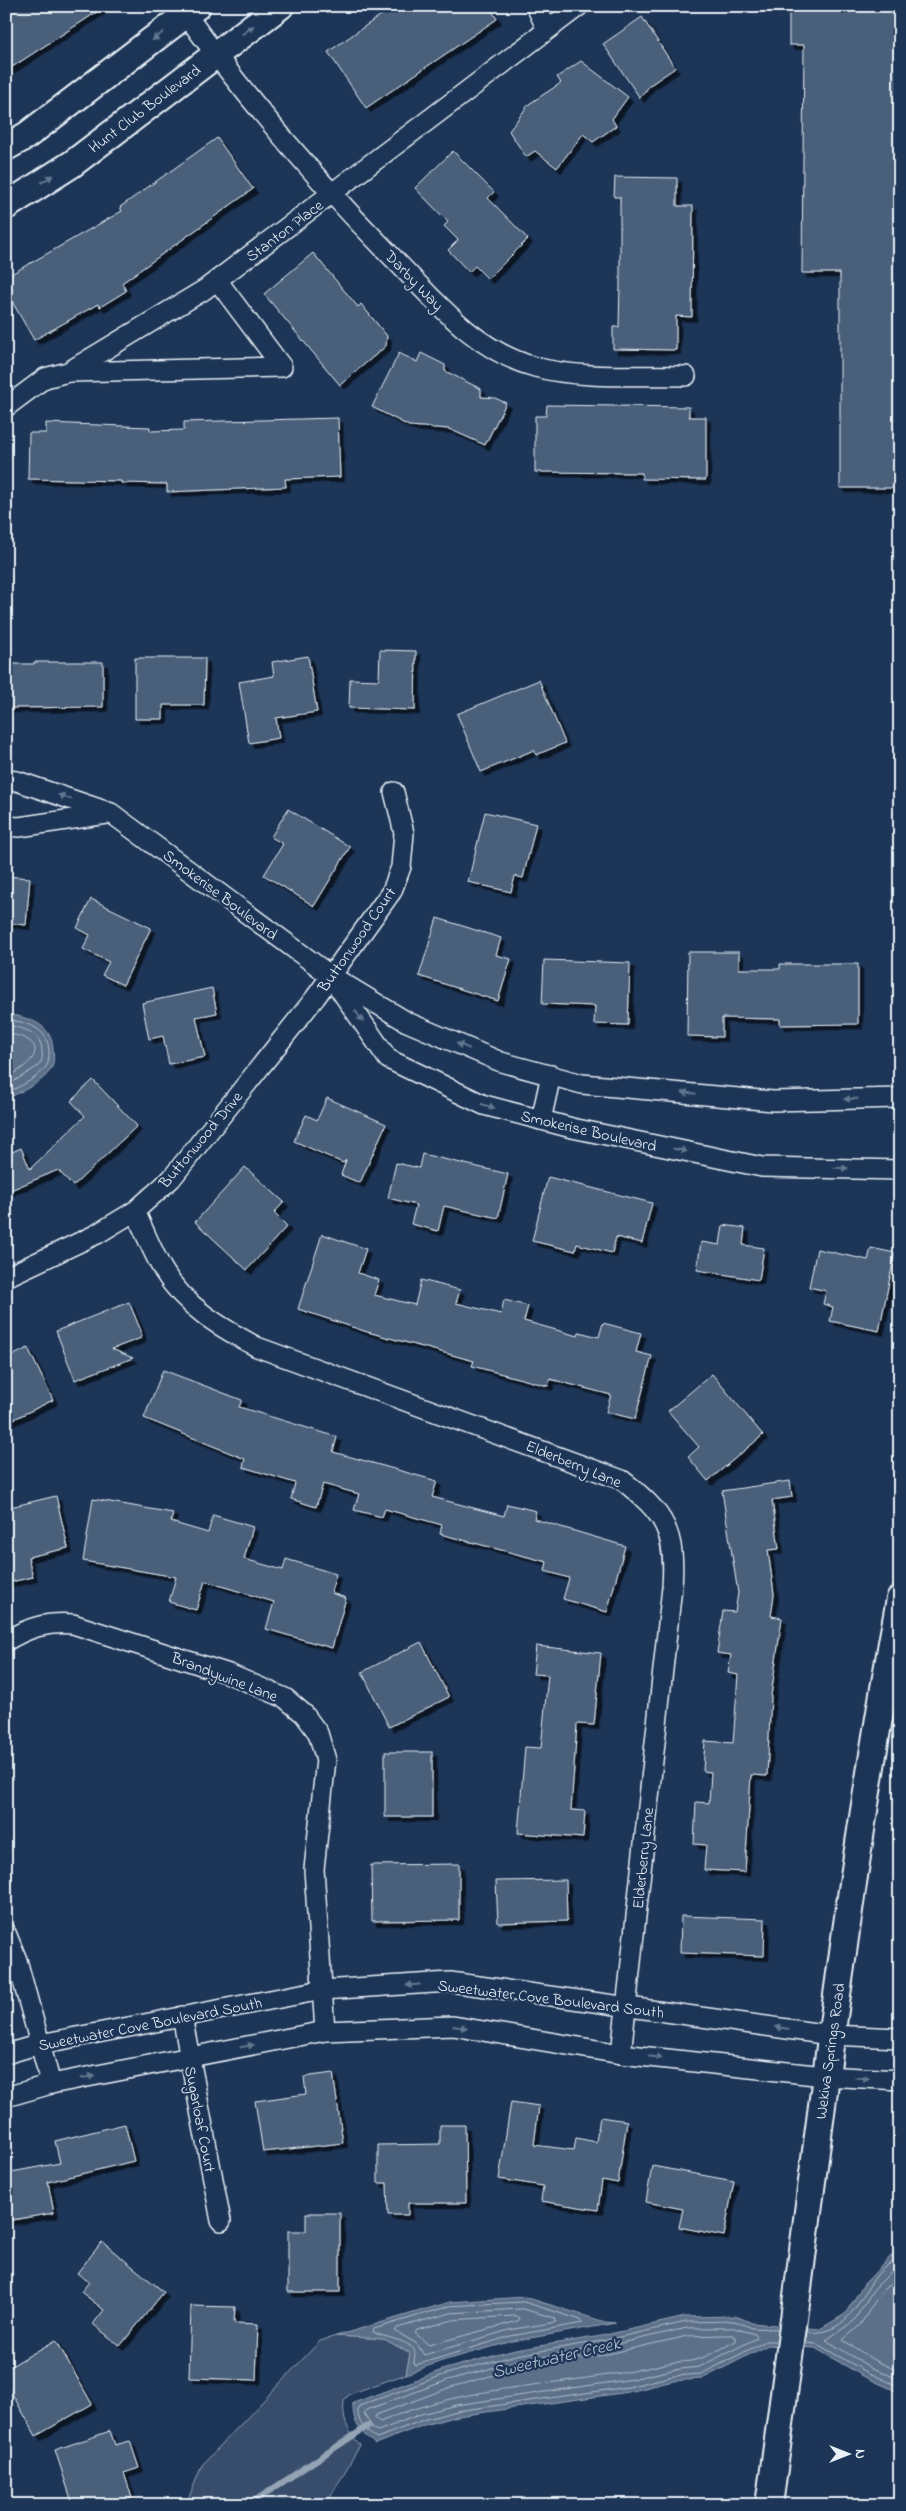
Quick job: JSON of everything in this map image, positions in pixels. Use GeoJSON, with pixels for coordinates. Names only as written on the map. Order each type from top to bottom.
{"type":"FeatureCollection","features":[{"type":"Feature","properties":{"kind":"main road","name":"Hunt Club Boulevard"},"geometry":{"type":"LineString","coordinates":[[6,206],[72,164],[280,6]]}},
{"type":"Feature","properties":{"kind":"main road"},"geometry":{"type":"LineString","coordinates":[[6,147],[26,136],[188,9]]}},
{"type":"Feature","properties":{"kind":"main road","name":"Wekiva Springs Road"},"geometry":{"type":"LineString","coordinates":[[769,2505],[797,2307],[824,2076],[874,1734],[900,1599]]}},
{"type":"Feature","properties":{"kind":"street"},"geometry":{"type":"LineString","coordinates":[[536,6],[547,30]]}},
{"type":"Feature","properties":{"kind":"street","name":"Stanton Place"},"geometry":{"type":"LineString","coordinates":[[6,407],[45,378],[68,372],[217,280],[579,6]]}},
{"type":"Feature","properties":{"kind":"street","name":"Darby Way"},"geometry":{"type":"LineString","coordinates":[[188,9],[215,54],[331,195],[455,322],[494,350],[535,367],[578,373],[686,376]]}},
{"type":"Feature","properties":{"kind":"street"},"geometry":{"type":"LineString","coordinates":[[68,372],[282,367],[217,280]]}},
{"type":"Feature","properties":{"kind":"street","name":"Smokerise Boulevard"},"geometry":{"type":"LineString","coordinates":[[6,780],[17,781],[111,813],[331,976],[407,1022],[501,1062],[582,1084],[773,1101],[900,1098]]}},
{"type":"Feature","properties":{"kind":"street","name":"Buttonwood Court"},"geometry":{"type":"LineString","coordinates":[[315,998],[392,891],[398,875],[404,833],[394,792]]}},
{"type":"Feature","properties":{"kind":"street"},"geometry":{"type":"LineString","coordinates":[[6,826],[19,827],[111,813]]}},
{"type":"Feature","properties":{"kind":"street","name":"Smokerise Boulevard"},"geometry":{"type":"LineString","coordinates":[[331,976],[388,1059],[484,1105],[541,1120],[762,1167],[900,1170]]}},
{"type":"Feature","properties":{"kind":"street","name":"Buttonwood Drive"},"geometry":{"type":"LineString","coordinates":[[6,1277],[97,1234],[134,1211],[170,1179],[315,998]]}},
{"type":"Feature","properties":{"kind":"street"},"geometry":{"type":"LineString","coordinates":[[541,1120],[551,1075]]}},
{"type":"Feature","properties":{"kind":"street","name":"Elderberry Lane"},"geometry":{"type":"LineString","coordinates":[[134,1211],[163,1270],[184,1298],[215,1324],[257,1347],[622,1480],[650,1502],[665,1524],[674,1556],[621,2054]]}},
{"type":"Feature","properties":{"kind":"street","name":"Brandywine Lane"},"geometry":{"type":"LineString","coordinates":[[6,1641],[26,1629],[51,1622],[73,1624],[229,1674],[284,1698],[304,1714],[318,1733],[326,1760],[314,1869],[325,2031]]}},
{"type":"Feature","properties":{"kind":"street"},"geometry":{"type":"LineString","coordinates":[[6,1932],[17,1960],[51,2084]]}},
{"type":"Feature","properties":{"kind":"street","name":"Sweetwater Cove Boulevard South"},"geometry":{"type":"LineString","coordinates":[[6,2054],[40,2044],[322,1990],[450,1982],[830,2035],[900,2038]]}},
{"type":"Feature","properties":{"kind":"street","name":"Sugarloaf Court"},"geometry":{"type":"LineString","coordinates":[[182,2016],[221,2221]]}},
{"type":"Feature","properties":{"kind":"street"},"geometry":{"type":"LineString","coordinates":[[6,2097],[51,2084],[325,2031],[454,2026],[621,2054],[824,2076],[900,2080]]}},
{"type":"Feature","properties":{"kind":"shaded area"},"geometry":{"type":"Polygon","coordinates":[[[336,2336],[384,2339],[410,2353],[406,2374],[350,2394],[344,2400],[346,2424],[360,2445],[326,2505],[186,2505],[202,2465],[320,2341],[336,2336]]]}},
{"type":"Feature","properties":{"kind":"water"},"geometry":{"type":"Polygon","coordinates":[[[6,1014],[31,1020],[44,1028],[52,1041],[54,1057],[51,1069],[43,1079],[6,1099],[6,1014]]]}},
{"type":"Feature","properties":{"kind":"water"},"geometry":{"type":"Polygon","coordinates":[[[891,2256],[900,2256],[900,2393],[863,2376],[815,2348],[768,2345],[702,2379],[673,2381],[629,2392],[458,2416],[424,2425],[375,2444],[361,2431],[354,2415],[353,2403],[445,2369],[515,2350],[601,2336],[685,2317],[736,2316],[752,2323],[820,2329],[845,2314],[864,2284],[891,2256]]]}},
{"type":"Feature","properties":{"kind":"water"},"geometry":{"type":"Polygon","coordinates":[[[525,2297],[605,2322],[616,2323],[513,2341],[442,2361],[406,2374],[410,2353],[384,2339],[336,2336],[450,2302],[525,2297]]]}},
{"type":"Feature","properties":{"kind":"building"},"geometry":{"type":"Polygon","coordinates":[[[6,6],[106,6],[6,71],[6,6]]]}},
{"type":"Feature","properties":{"kind":"building"},"geometry":{"type":"Polygon","coordinates":[[[394,6],[489,6],[497,19],[366,108],[328,52],[394,6]]]}},
{"type":"Feature","properties":{"kind":"building"},"geometry":{"type":"Polygon","coordinates":[[[789,6],[900,6],[900,488],[840,488],[840,273],[802,273],[804,45],[789,45],[789,6]]]}},
{"type":"Feature","properties":{"kind":"building"},"geometry":{"type":"Polygon","coordinates":[[[642,17],[675,68],[650,85],[640,98],[603,44],[642,17]]]}},
{"type":"Feature","properties":{"kind":"building"},"geometry":{"type":"Polygon","coordinates":[[[581,61],[628,97],[612,119],[616,126],[593,142],[583,134],[557,168],[535,151],[526,157],[509,131],[529,104],[561,83],[557,77],[581,61]]]}},
{"type":"Feature","properties":{"kind":"building"},"geometry":{"type":"Polygon","coordinates":[[[217,138],[253,189],[122,283],[126,291],[100,307],[98,304],[34,340],[6,291],[6,277],[122,211],[120,207],[217,138]]]}},
{"type":"Feature","properties":{"kind":"building"},"geometry":{"type":"Polygon","coordinates":[[[453,151],[494,192],[488,198],[528,239],[488,279],[475,266],[469,272],[448,250],[458,240],[444,226],[448,222],[415,188],[453,151]]]}},
{"type":"Feature","properties":{"kind":"building"},"geometry":{"type":"Polygon","coordinates":[[[615,177],[677,178],[677,206],[693,206],[692,317],[676,316],[676,350],[613,349],[613,327],[619,327],[620,285],[620,197],[614,197],[615,177]]]}},
{"type":"Feature","properties":{"kind":"building"},"geometry":{"type":"Polygon","coordinates":[[[313,253],[358,307],[361,304],[387,336],[386,346],[340,385],[264,294],[313,253]]]}},
{"type":"Feature","properties":{"kind":"building"},"geometry":{"type":"Polygon","coordinates":[[[399,353],[417,362],[421,353],[445,365],[445,371],[481,389],[481,397],[495,398],[506,403],[485,445],[449,429],[409,426],[372,407],[399,353]]]}},
{"type":"Feature","properties":{"kind":"building"},"geometry":{"type":"Polygon","coordinates":[[[547,405],[689,407],[689,417],[706,417],[706,480],[642,479],[642,473],[535,472],[535,416],[546,416],[547,405]]]}},
{"type":"Feature","properties":{"kind":"building"},"geometry":{"type":"Polygon","coordinates":[[[338,418],[340,477],[285,479],[286,487],[167,492],[167,484],[28,479],[29,433],[46,433],[46,423],[150,427],[150,431],[184,430],[184,422],[338,418]]]}},
{"type":"Feature","properties":{"kind":"building"},"geometry":{"type":"Polygon","coordinates":[[[380,650],[416,651],[415,710],[349,708],[350,679],[379,680],[380,650]]]}},
{"type":"Feature","properties":{"kind":"building"},"geometry":{"type":"Polygon","coordinates":[[[308,656],[317,712],[276,718],[279,738],[249,743],[239,682],[274,676],[272,662],[308,656]]]}},
{"type":"Feature","properties":{"kind":"building"},"geometry":{"type":"Polygon","coordinates":[[[135,658],[205,658],[204,705],[163,705],[163,719],[135,719],[135,658]]]}},
{"type":"Feature","properties":{"kind":"building"},"geometry":{"type":"Polygon","coordinates":[[[34,662],[103,662],[103,707],[6,708],[6,664],[34,664],[34,662]]]}},
{"type":"Feature","properties":{"kind":"building"},"geometry":{"type":"Polygon","coordinates":[[[539,680],[565,743],[536,755],[534,750],[481,772],[457,714],[539,680]]]}},
{"type":"Feature","properties":{"kind":"building"},"geometry":{"type":"Polygon","coordinates":[[[288,809],[350,847],[314,906],[264,875],[283,844],[271,837],[288,809]]]}},
{"type":"Feature","properties":{"kind":"building"},"geometry":{"type":"Polygon","coordinates":[[[485,812],[536,824],[523,878],[515,876],[511,892],[468,882],[485,812]]]}},
{"type":"Feature","properties":{"kind":"building"},"geometry":{"type":"Polygon","coordinates":[[[6,876],[30,878],[26,925],[6,923],[6,876]]]}},
{"type":"Feature","properties":{"kind":"building"},"geometry":{"type":"Polygon","coordinates":[[[91,899],[151,928],[123,985],[102,975],[109,962],[83,949],[90,935],[77,928],[91,899]]]}},
{"type":"Feature","properties":{"kind":"building"},"geometry":{"type":"Polygon","coordinates":[[[437,918],[501,938],[496,955],[511,959],[498,1001],[419,976],[437,918]]]}},
{"type":"Feature","properties":{"kind":"building"},"geometry":{"type":"Polygon","coordinates":[[[688,952],[739,952],[739,969],[780,969],[780,964],[858,964],[858,1024],[780,1025],[780,1019],[722,1018],[722,1037],[687,1036],[688,952]]]}},
{"type":"Feature","properties":{"kind":"building"},"geometry":{"type":"Polygon","coordinates":[[[544,960],[630,963],[628,1025],[594,1024],[595,1006],[542,1004],[544,960]]]}},
{"type":"Feature","properties":{"kind":"building"},"geometry":{"type":"Polygon","coordinates":[[[212,988],[217,1013],[196,1017],[205,1057],[169,1064],[163,1036],[149,1039],[142,1003],[212,988]]]}},
{"type":"Feature","properties":{"kind":"building"},"geometry":{"type":"Polygon","coordinates":[[[93,1080],[137,1126],[73,1186],[58,1170],[6,1192],[6,1155],[21,1148],[30,1169],[85,1116],[71,1101],[93,1080]]]}},
{"type":"Feature","properties":{"kind":"building"},"geometry":{"type":"Polygon","coordinates":[[[327,1098],[386,1124],[360,1183],[341,1175],[346,1160],[343,1163],[294,1141],[306,1115],[317,1120],[327,1098]]]}},
{"type":"Feature","properties":{"kind":"building"},"geometry":{"type":"Polygon","coordinates":[[[422,1154],[508,1174],[498,1218],[444,1206],[438,1231],[411,1224],[416,1205],[388,1198],[396,1163],[419,1168],[422,1154]]]}},
{"type":"Feature","properties":{"kind":"building"},"geometry":{"type":"Polygon","coordinates":[[[245,1167],[284,1202],[274,1213],[287,1226],[247,1270],[195,1222],[245,1167]]]}},
{"type":"Feature","properties":{"kind":"building"},"geometry":{"type":"Polygon","coordinates":[[[548,1177],[652,1203],[642,1243],[616,1237],[612,1253],[577,1244],[575,1251],[532,1241],[548,1177]]]}},
{"type":"Feature","properties":{"kind":"building"},"geometry":{"type":"Polygon","coordinates":[[[723,1225],[745,1228],[743,1245],[764,1248],[759,1280],[697,1270],[701,1242],[720,1245],[723,1225]]]}},
{"type":"Feature","properties":{"kind":"building"},"geometry":{"type":"Polygon","coordinates":[[[322,1234],[366,1249],[358,1273],[379,1280],[374,1295],[415,1305],[421,1280],[460,1290],[456,1303],[501,1314],[504,1300],[528,1306],[524,1321],[578,1336],[579,1332],[599,1337],[603,1323],[641,1333],[636,1352],[652,1356],[635,1419],[606,1412],[611,1395],[550,1379],[548,1386],[472,1366],[474,1361],[364,1331],[298,1309],[322,1234]]]}},
{"type":"Feature","properties":{"kind":"building"},"geometry":{"type":"Polygon","coordinates":[[[871,1248],[895,1253],[879,1331],[830,1321],[833,1307],[823,1304],[826,1291],[809,1287],[817,1249],[868,1260],[871,1248]]]}},
{"type":"Feature","properties":{"kind":"building"},"geometry":{"type":"Polygon","coordinates":[[[129,1302],[141,1331],[141,1338],[112,1349],[133,1358],[75,1380],[56,1331],[129,1302]]]}},
{"type":"Feature","properties":{"kind":"building"},"geometry":{"type":"Polygon","coordinates":[[[28,1348],[53,1400],[6,1423],[6,1359],[28,1348]]]}},
{"type":"Feature","properties":{"kind":"building"},"geometry":{"type":"Polygon","coordinates":[[[163,1370],[242,1400],[239,1407],[337,1437],[333,1452],[437,1481],[432,1497],[504,1516],[507,1504],[536,1511],[534,1519],[625,1546],[607,1612],[563,1599],[569,1578],[545,1571],[547,1562],[440,1534],[442,1525],[385,1509],[382,1517],[354,1510],[359,1494],[323,1484],[316,1507],[291,1499],[295,1483],[243,1467],[245,1459],[144,1418],[163,1370]]]}},
{"type":"Feature","properties":{"kind":"building"},"geometry":{"type":"Polygon","coordinates":[[[712,1374],[763,1435],[708,1481],[688,1457],[699,1447],[668,1411],[712,1374]]]}},
{"type":"Feature","properties":{"kind":"building"},"geometry":{"type":"Polygon","coordinates":[[[790,1481],[792,1497],[772,1500],[779,1549],[768,1550],[774,1594],[771,1616],[782,1618],[771,1696],[767,1776],[751,1775],[745,1872],[704,1870],[706,1845],[694,1844],[696,1802],[709,1803],[711,1772],[703,1771],[705,1741],[733,1743],[738,1675],[728,1673],[731,1655],[717,1653],[723,1611],[735,1612],[738,1593],[722,1491],[790,1481]]]}},
{"type":"Feature","properties":{"kind":"building"},"geometry":{"type":"Polygon","coordinates":[[[56,1496],[68,1548],[28,1557],[33,1577],[6,1583],[6,1508],[56,1496]]]}},
{"type":"Feature","properties":{"kind":"building"},"geometry":{"type":"Polygon","coordinates":[[[93,1499],[173,1513],[171,1522],[208,1533],[213,1515],[253,1527],[244,1559],[283,1570],[286,1559],[336,1574],[331,1593],[346,1598],[332,1648],[266,1629],[274,1602],[205,1581],[196,1610],[169,1602],[176,1577],[83,1561],[93,1499]]]}},
{"type":"Feature","properties":{"kind":"building"},"geometry":{"type":"Polygon","coordinates":[[[421,1642],[449,1697],[389,1727],[362,1672],[421,1642]]]}},
{"type":"Feature","properties":{"kind":"building"},"geometry":{"type":"Polygon","coordinates":[[[536,1646],[601,1653],[594,1725],[577,1724],[571,1810],[585,1811],[583,1838],[518,1833],[525,1747],[541,1748],[548,1675],[533,1674],[536,1646]]]}},
{"type":"Feature","properties":{"kind":"building"},"geometry":{"type":"Polygon","coordinates":[[[385,1752],[432,1752],[432,1817],[385,1817],[385,1752]]]}},
{"type":"Feature","properties":{"kind":"building"},"geometry":{"type":"Polygon","coordinates":[[[459,1864],[459,1920],[372,1921],[371,1865],[459,1864]]]}},
{"type":"Feature","properties":{"kind":"building"},"geometry":{"type":"Polygon","coordinates":[[[566,1880],[567,1921],[498,1923],[496,1881],[566,1880]]]}},
{"type":"Feature","properties":{"kind":"building"},"geometry":{"type":"Polygon","coordinates":[[[681,1916],[765,1919],[764,1956],[680,1953],[681,1916]]]}},
{"type":"Feature","properties":{"kind":"building"},"geometry":{"type":"Polygon","coordinates":[[[333,2073],[343,2143],[263,2152],[255,2101],[306,2094],[304,2077],[333,2073]]]}},
{"type":"Feature","properties":{"kind":"building"},"geometry":{"type":"Polygon","coordinates":[[[511,2102],[539,2106],[534,2145],[574,2150],[576,2138],[596,2142],[600,2117],[627,2121],[618,2183],[602,2180],[598,2210],[541,2201],[543,2186],[499,2179],[511,2102]]]}},
{"type":"Feature","properties":{"kind":"building"},"geometry":{"type":"Polygon","coordinates":[[[125,2124],[134,2161],[48,2182],[54,2213],[6,2221],[6,2173],[60,2163],[55,2141],[125,2124]]]}},
{"type":"Feature","properties":{"kind":"building"},"geometry":{"type":"Polygon","coordinates":[[[440,2125],[465,2125],[466,2203],[408,2203],[408,2215],[388,2215],[387,2183],[378,2183],[378,2145],[440,2144],[440,2125]]]}},
{"type":"Feature","properties":{"kind":"building"},"geometry":{"type":"Polygon","coordinates":[[[652,2166],[734,2181],[724,2236],[679,2227],[683,2209],[646,2202],[652,2166]]]}},
{"type":"Feature","properties":{"kind":"building"},"geometry":{"type":"Polygon","coordinates":[[[306,2213],[340,2213],[340,2292],[288,2292],[288,2231],[306,2231],[306,2213]]]}},
{"type":"Feature","properties":{"kind":"building"},"geometry":{"type":"Polygon","coordinates":[[[102,2242],[164,2292],[120,2346],[93,2324],[104,2310],[81,2292],[89,2282],[77,2273],[102,2242]]]}},
{"type":"Feature","properties":{"kind":"building"},"geometry":{"type":"Polygon","coordinates":[[[191,2306],[235,2307],[234,2323],[258,2324],[256,2380],[189,2378],[191,2306]]]}},
{"type":"Feature","properties":{"kind":"building"},"geometry":{"type":"Polygon","coordinates":[[[56,2340],[92,2404],[36,2436],[6,2383],[6,2369],[56,2340]]]}},
{"type":"Feature","properties":{"kind":"building"},"geometry":{"type":"Polygon","coordinates":[[[110,2431],[115,2445],[130,2441],[139,2468],[124,2473],[132,2498],[111,2505],[73,2505],[55,2450],[110,2431]]]}},
{"type":"Feature","properties":{"kind":"waterway","name":"Sweetwater Creek"},"geometry":{"type":"LineString","coordinates":[[248,2505],[368,2426]]}}]}
